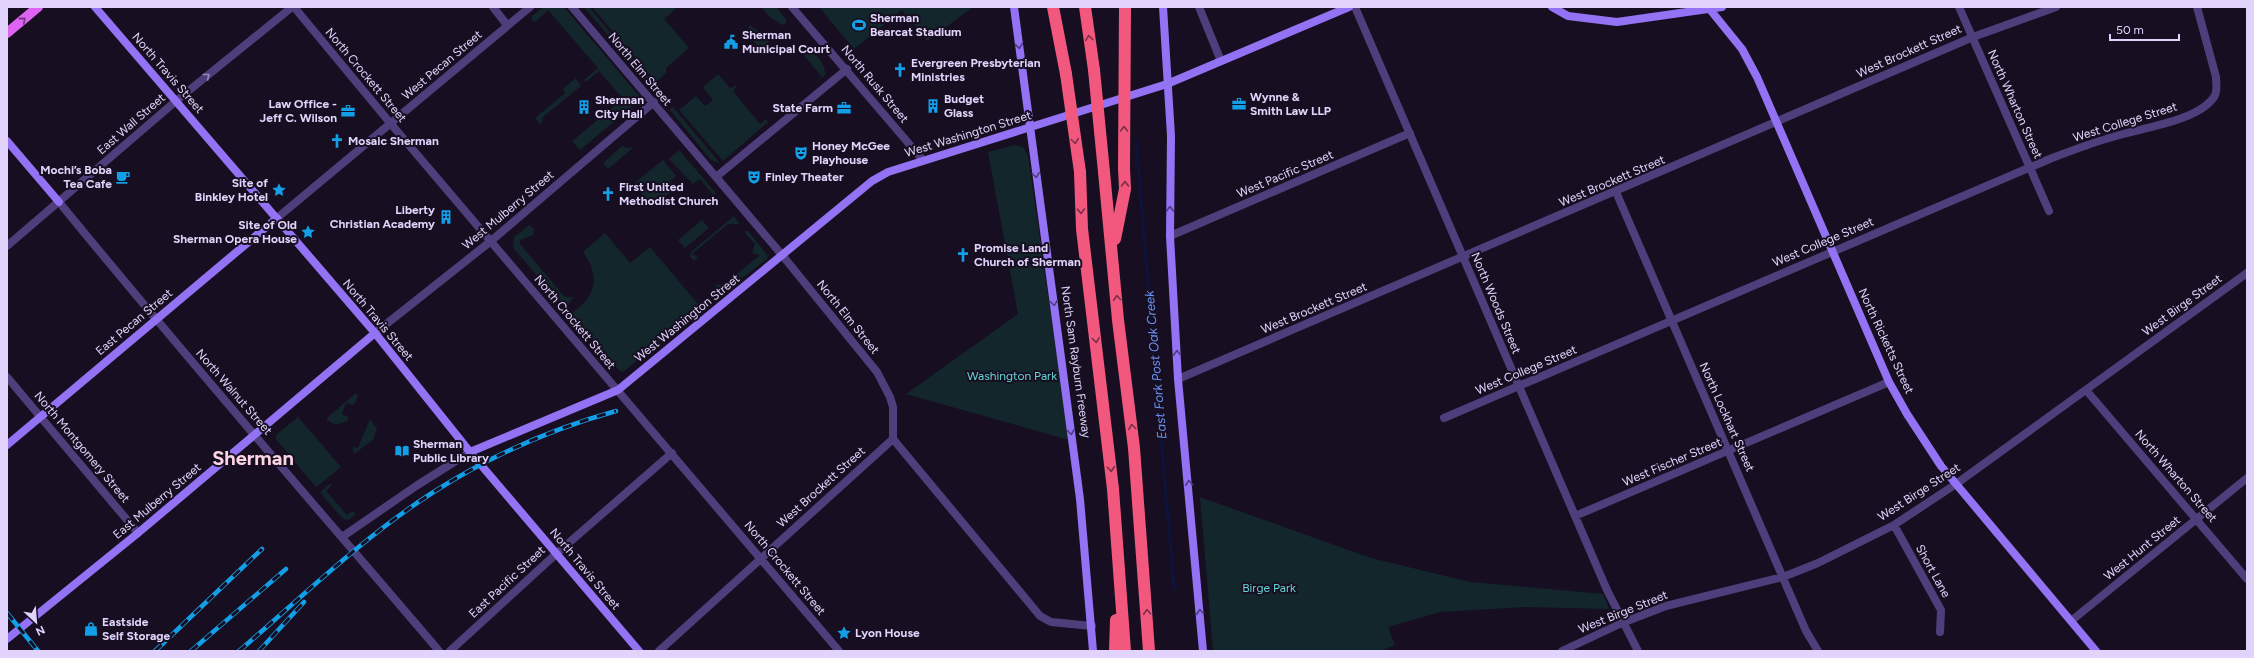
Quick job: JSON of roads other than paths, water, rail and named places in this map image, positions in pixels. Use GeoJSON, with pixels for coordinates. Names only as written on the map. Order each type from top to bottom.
{"type":"FeatureCollection","features":[{"type":"Feature","properties":{"kind":"highway"},"geometry":{"type":"LineString","coordinates":[[1085,7],[1094,70],[1113,250],[1118,320],[1135,456],[1149,651]]}},
{"type":"Feature","properties":{"kind":"highway"},"geometry":{"type":"LineString","coordinates":[[1113,250],[1125,189],[1125,7]]}},
{"type":"Feature","properties":{"kind":"highway","name":"North Sam Rayburn Freeway"},"geometry":{"type":"LineString","coordinates":[[1053,10],[1066,74],[1080,172],[1082,229],[1109,447],[1125,651]]}},
{"type":"Feature","properties":{"kind":"highway"},"geometry":{"type":"LineString","coordinates":[[1115,651],[1118,556]]}},
{"type":"Feature","properties":{"kind":"main road"},"geometry":{"type":"LineString","coordinates":[[7,33],[38,7]]}},
{"type":"Feature","properties":{"kind":"street","name":"North Travis Street"},"geometry":{"type":"LineString","coordinates":[[95,7],[375,333],[470,452],[639,651]]}},
{"type":"Feature","properties":{"kind":"street","name":"East Wall Street"},"geometry":{"type":"LineString","coordinates":[[7,246],[176,101],[293,7]]}},
{"type":"Feature","properties":{"kind":"street","name":"North Crockett Street"},"geometry":{"type":"LineString","coordinates":[[293,7],[839,651]]}},
{"type":"Feature","properties":{"kind":"street"},"geometry":{"type":"LineString","coordinates":[[492,7],[507,25]]}},
{"type":"Feature","properties":{"kind":"street","name":"West Pecan Street"},"geometry":{"type":"LineString","coordinates":[[277,218],[530,7]]}},
{"type":"Feature","properties":{"kind":"street","name":"North Elm Street"},"geometry":{"type":"LineString","coordinates":[[572,7],[782,255],[877,372],[890,397],[893,407],[893,439]]}},
{"type":"Feature","properties":{"kind":"street","name":"North Rusk Street"},"geometry":{"type":"LineString","coordinates":[[792,7],[847,69],[922,159]]}},
{"type":"Feature","properties":{"kind":"street","name":"North Sam Rayburn Freeway"},"geometry":{"type":"LineString","coordinates":[[1014,7],[1080,499],[1093,651]]}},
{"type":"Feature","properties":{"kind":"street"},"geometry":{"type":"LineString","coordinates":[[1163,7],[1171,136],[1170,236],[1178,379],[1203,651]]}},
{"type":"Feature","properties":{"kind":"street"},"geometry":{"type":"LineString","coordinates":[[1199,7],[1221,61]]}},
{"type":"Feature","properties":{"kind":"street","name":"West Washington Street"},"geometry":{"type":"LineString","coordinates":[[470,452],[618,390],[872,181],[888,172],[922,159],[1030,128],[1168,83],[1349,7]]}},
{"type":"Feature","properties":{"kind":"street","name":"North Woods Street"},"geometry":{"type":"LineString","coordinates":[[1356,7],[1575,516],[1622,623],[1638,651]]}},
{"type":"Feature","properties":{"kind":"street"},"geometry":{"type":"LineString","coordinates":[[1552,7],[1568,16],[1617,22],[1722,7]]}},
{"type":"Feature","properties":{"kind":"street","name":"North Wharton Street"},"geometry":{"type":"LineString","coordinates":[[1959,7],[2049,211]]}},
{"type":"Feature","properties":{"kind":"street","name":"West Brockett Street"},"geometry":{"type":"LineString","coordinates":[[1178,379],[1616,192],[1973,37],[2056,7]]}},
{"type":"Feature","properties":{"kind":"street","name":"West College Street"},"geometry":{"type":"LineString","coordinates":[[1444,418],[2030,167],[2081,147],[2180,118],[2202,109],[2214,97],[2217,88],[2216,77],[2197,7]]}},
{"type":"Feature","properties":{"kind":"street","name":"North Ricketts Street"},"geometry":{"type":"LineString","coordinates":[[1708,8],[1742,49],[1757,77],[1889,382],[1907,414],[1956,484],[2096,651]]}},
{"type":"Feature","properties":{"kind":"street"},"geometry":{"type":"LineString","coordinates":[[716,177],[847,69]]}},
{"type":"Feature","properties":{"kind":"street","name":"West Mulberry Street"},"geometry":{"type":"LineString","coordinates":[[375,333],[491,241],[654,102]]}},
{"type":"Feature","properties":{"kind":"street","name":"West Pacific Street"},"geometry":{"type":"LineString","coordinates":[[1170,236],[1410,133]]}},
{"type":"Feature","properties":{"kind":"street"},"geometry":{"type":"LineString","coordinates":[[7,141],[59,202]]}},
{"type":"Feature","properties":{"kind":"street","name":"North Lockhart Street"},"geometry":{"type":"LineString","coordinates":[[1616,192],[1729,451],[1782,577],[1806,631],[1818,651]]}},
{"type":"Feature","properties":{"kind":"street","name":"North Walnut Street"},"geometry":{"type":"LineString","coordinates":[[59,202],[155,320],[256,434],[439,651]]}},
{"type":"Feature","properties":{"kind":"street","name":"East Pecan Street"},"geometry":{"type":"LineString","coordinates":[[7,445],[277,218]]}},
{"type":"Feature","properties":{"kind":"street","name":"West Birge Street"},"geometry":{"type":"LineString","coordinates":[[1562,651],[1622,623],[1666,606],[1782,577],[1818,563],[1894,524],[1956,484],[2247,272]]}},
{"type":"Feature","properties":{"kind":"street","name":"East Mulberry Street"},"geometry":{"type":"LineString","coordinates":[[7,639],[138,533],[375,333]]}},
{"type":"Feature","properties":{"kind":"street","name":"North Montgomery Street"},"geometry":{"type":"LineString","coordinates":[[7,377],[138,533]]}},
{"type":"Feature","properties":{"kind":"street","name":"West Fischer Street"},"geometry":{"type":"LineString","coordinates":[[1575,516],[1889,382]]}},
{"type":"Feature","properties":{"kind":"street","name":"North Wharton Street"},"geometry":{"type":"LineString","coordinates":[[2086,390],[2247,578]]}},
{"type":"Feature","properties":{"kind":"street"},"geometry":{"type":"LineString","coordinates":[[893,439],[1040,616],[1051,622],[1092,626]]}},
{"type":"Feature","properties":{"kind":"street","name":"West Brockett Street"},"geometry":{"type":"LineString","coordinates":[[659,651],[760,557],[893,439]]}},
{"type":"Feature","properties":{"kind":"street"},"geometry":{"type":"LineString","coordinates":[[342,537],[416,486],[470,452]]}},
{"type":"Feature","properties":{"kind":"street","name":"East Pacific Street"},"geometry":{"type":"LineString","coordinates":[[450,651],[556,554],[672,454]]}},
{"type":"Feature","properties":{"kind":"street","name":"West Hunt Street"},"geometry":{"type":"LineString","coordinates":[[2071,621],[2247,478]]}},
{"type":"Feature","properties":{"kind":"street","name":"Short Lane"},"geometry":{"type":"LineString","coordinates":[[1894,524],[1941,610],[1940,632]]}},
{"type":"Feature","properties":{"kind":"waterway","name":"East Fork Post Oak Creek"},"geometry":{"type":"LineString","coordinates":[[1136,141],[1174,588]]}},
{"type":"Feature","properties":{"kind":"railway"},"geometry":{"type":"LineString","coordinates":[[239,651],[381,529],[432,493],[475,468],[521,445],[568,426],[616,411]]}},
{"type":"Feature","properties":{"kind":"railway"},"geometry":{"type":"LineString","coordinates":[[155,651],[262,549]]}},
{"type":"Feature","properties":{"kind":"railway"},"geometry":{"type":"LineString","coordinates":[[191,651],[286,569]]}},
{"type":"Feature","properties":{"kind":"railway"},"geometry":{"type":"LineString","coordinates":[[259,651],[304,602]]}},
{"type":"Feature","properties":{"kind":"railway"},"geometry":{"type":"LineString","coordinates":[[7,613],[38,651]]}},
{"type":"Feature","properties":{"kind":"place","name":"Sherman Bearcat Stadium"},"geometry":{"type":"Point","coordinates":[859,25]}},
{"type":"Feature","properties":{"kind":"place","name":"Sherman Municipal Court"},"geometry":{"type":"Point","coordinates":[731,42]}},
{"type":"Feature","properties":{"kind":"place","name":"Evergreen Presbyterian Ministries"},"geometry":{"type":"Point","coordinates":[900,70]}},
{"type":"Feature","properties":{"kind":"place","name":"Wynne & Smith Law LLP"},"geometry":{"type":"Point","coordinates":[1239,104]}},
{"type":"Feature","properties":{"kind":"place","name":"Budget Glass"},"geometry":{"type":"Point","coordinates":[933,106]}},
{"type":"Feature","properties":{"kind":"place","name":"Sherman City Hall"},"geometry":{"type":"Point","coordinates":[584,107]}},
{"type":"Feature","properties":{"kind":"place","name":"State Farm"},"geometry":{"type":"Point","coordinates":[844,108]}},
{"type":"Feature","properties":{"kind":"place","name":"Law Office - Jeff C. Wilson"},"geometry":{"type":"Point","coordinates":[348,111]}},
{"type":"Feature","properties":{"kind":"place","name":"Mosaic Sherman"},"geometry":{"type":"Point","coordinates":[337,141]}},
{"type":"Feature","properties":{"kind":"place","name":"Honey McGee Playhouse"},"geometry":{"type":"Point","coordinates":[801,153]}},
{"type":"Feature","properties":{"kind":"place","name":"Mochi’s Boba Tea Cafe"},"geometry":{"type":"Point","coordinates":[123,177]}},
{"type":"Feature","properties":{"kind":"place","name":"Finley Theater"},"geometry":{"type":"Point","coordinates":[754,177]}},
{"type":"Feature","properties":{"kind":"place","name":"Site of Binkley Hotel"},"geometry":{"type":"Point","coordinates":[279,190]}},
{"type":"Feature","properties":{"kind":"place","name":"First United Methodist Church"},"geometry":{"type":"Point","coordinates":[608,194]}},
{"type":"Feature","properties":{"kind":"place","name":"Liberty Christian Academy"},"geometry":{"type":"Point","coordinates":[446,217]}},
{"type":"Feature","properties":{"kind":"place","name":"Site of Old Sherman Opera House"},"geometry":{"type":"Point","coordinates":[308,232]}},
{"type":"Feature","properties":{"kind":"place","name":"Promise Land Church of Sherman"},"geometry":{"type":"Point","coordinates":[963,255]}},
{"type":"Feature","properties":{"kind":"place","name":"Sherman Public Library"},"geometry":{"type":"Point","coordinates":[402,451]}},
{"type":"Feature","properties":{"kind":"place","name":"Eastside Self Storage"},"geometry":{"type":"Point","coordinates":[91,629]}},
{"type":"Feature","properties":{"kind":"place","name":"Lyon House"},"geometry":{"type":"Point","coordinates":[844,633]}},
{"type":"Feature","properties":{"kind":"district","name":"Sherman"},"geometry":{"type":"Point","coordinates":[253,458]}},
{"type":"Feature","properties":{"kind":"park label","name":"Washington Park"},"geometry":{"type":"Point","coordinates":[1012,376]}},
{"type":"Feature","properties":{"kind":"park label","name":"Birge Park"},"geometry":{"type":"Point","coordinates":[1269,588]}}]}
